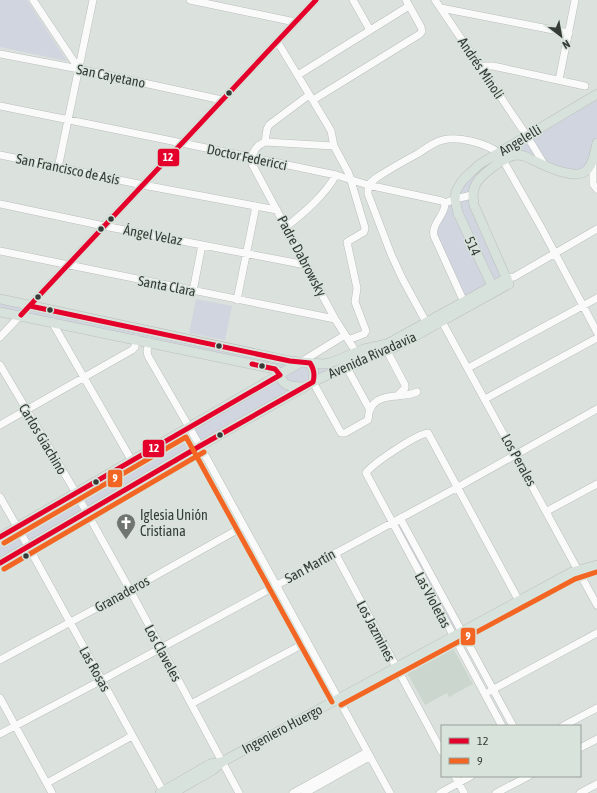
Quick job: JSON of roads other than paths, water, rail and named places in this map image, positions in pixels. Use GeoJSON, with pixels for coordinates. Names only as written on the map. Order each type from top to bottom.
{"type":"FeatureCollection","features":[{"type":"Feature","properties":{"kind":"main road","name":"Angelelli"},"geometry":{"type":"LineString","coordinates":[[455,199],[456,191],[467,176],[480,164],[597,94]]}},
{"type":"Feature","properties":{"kind":"main road"},"geometry":{"type":"LineString","coordinates":[[593,161],[597,143]]}},
{"type":"Feature","properties":{"kind":"main road","name":"Angelelli"},"geometry":{"type":"LineString","coordinates":[[472,195],[475,185],[489,170],[513,156],[519,155],[568,174],[577,175],[588,170],[593,161]]}},
{"type":"Feature","properties":{"kind":"main road","name":"514"},"geometry":{"type":"LineString","coordinates":[[472,195],[474,205],[510,280]]}},
{"type":"Feature","properties":{"kind":"main road","name":"514"},"geometry":{"type":"LineString","coordinates":[[455,199],[458,213],[493,289]]}},
{"type":"Feature","properties":{"kind":"main road"},"geometry":{"type":"LineString","coordinates":[[480,292],[486,280],[486,273]]}},
{"type":"Feature","properties":{"kind":"main road","name":"Avenida Rivadavia"},"geometry":{"type":"LineString","coordinates":[[0,299],[305,363],[330,363],[356,352],[387,344],[426,322],[440,319],[510,280]]}},
{"type":"Feature","properties":{"kind":"main road","name":"Avenida Rivadavia"},"geometry":{"type":"LineString","coordinates":[[0,563],[304,387],[367,356],[395,348],[480,292],[493,289]]}},
{"type":"Feature","properties":{"kind":"main road"},"geometry":{"type":"LineString","coordinates":[[0,312],[52,322],[148,346],[275,368],[282,380],[290,386],[304,387]]}},
{"type":"Feature","properties":{"kind":"main road"},"geometry":{"type":"LineString","coordinates":[[135,343],[137,328]]}},
{"type":"Feature","properties":{"kind":"main road"},"geometry":{"type":"LineString","coordinates":[[148,346],[152,331]]}},
{"type":"Feature","properties":{"kind":"main road"},"geometry":{"type":"LineString","coordinates":[[0,537],[280,375],[305,363],[314,372],[313,382]]}},
{"type":"Feature","properties":{"kind":"main road","name":"Ingeniero Huergo"},"geometry":{"type":"LineString","coordinates":[[173,793],[213,770],[222,762],[462,632],[578,570],[597,565]]}},
{"type":"Feature","properties":{"kind":"main road","name":"Ingeniero Huergo"},"geometry":{"type":"LineString","coordinates":[[161,792],[210,764],[222,762]]}},
{"type":"Feature","properties":{"kind":"street"},"geometry":{"type":"LineString","coordinates":[[33,0],[79,69]]}},
{"type":"Feature","properties":{"kind":"street"},"geometry":{"type":"LineString","coordinates":[[58,168],[93,0]]}},
{"type":"Feature","properties":{"kind":"street"},"geometry":{"type":"LineString","coordinates":[[190,0],[296,22]]}},
{"type":"Feature","properties":{"kind":"street"},"geometry":{"type":"LineString","coordinates":[[0,337],[316,0]]}},
{"type":"Feature","properties":{"kind":"street"},"geometry":{"type":"LineString","coordinates":[[353,0],[370,30]]}},
{"type":"Feature","properties":{"kind":"street","name":"Andrés Minoli"},"geometry":{"type":"LineString","coordinates":[[435,0],[527,136],[544,164]]}},
{"type":"Feature","properties":{"kind":"street"},"geometry":{"type":"LineString","coordinates":[[559,80],[575,0]]}},
{"type":"Feature","properties":{"kind":"street"},"geometry":{"type":"LineString","coordinates":[[266,142],[266,132],[269,125],[311,98],[420,34],[422,31],[421,27],[408,3],[370,30],[298,75]]}},
{"type":"Feature","properties":{"kind":"street"},"geometry":{"type":"LineString","coordinates":[[441,8],[568,33]]}},
{"type":"Feature","properties":{"kind":"street"},"geometry":{"type":"LineString","coordinates":[[277,41],[331,131],[334,146],[348,170],[365,228],[364,232],[347,242],[357,288],[355,302],[366,331],[364,334],[346,337],[305,363]]}},
{"type":"Feature","properties":{"kind":"street","name":"San Cayetano"},"geometry":{"type":"LineString","coordinates":[[0,54],[79,69],[222,100]]}},
{"type":"Feature","properties":{"kind":"street"},"geometry":{"type":"LineString","coordinates":[[480,66],[493,66],[585,86]]}},
{"type":"Feature","properties":{"kind":"street","name":"Doctor Federicci"},"geometry":{"type":"LineString","coordinates":[[0,106],[69,119],[336,176],[445,203]]}},
{"type":"Feature","properties":{"kind":"street"},"geometry":{"type":"LineString","coordinates":[[426,322],[402,278],[391,254],[368,194],[368,185],[376,178],[436,143],[450,139],[465,140],[491,147],[499,153],[597,332]]}},
{"type":"Feature","properties":{"kind":"street"},"geometry":{"type":"LineString","coordinates":[[251,158],[256,147],[266,142],[334,146]]}},
{"type":"Feature","properties":{"kind":"street","name":"San Francisco de Asís"},"geometry":{"type":"LineString","coordinates":[[0,155],[143,185],[277,210]]}},
{"type":"Feature","properties":{"kind":"street","name":"Padre Dabrowsky"},"geometry":{"type":"LineString","coordinates":[[251,158],[255,169],[335,319],[356,352]]}},
{"type":"Feature","properties":{"kind":"street"},"geometry":{"type":"LineString","coordinates":[[593,161],[593,184],[597,190]]}},
{"type":"Feature","properties":{"kind":"street"},"geometry":{"type":"LineString","coordinates":[[286,227],[312,205],[336,176]]}},
{"type":"Feature","properties":{"kind":"street"},"geometry":{"type":"LineString","coordinates":[[464,302],[434,236],[434,228],[444,210],[445,203],[472,195]]}},
{"type":"Feature","properties":{"kind":"street","name":"Ángel Velaz"},"geometry":{"type":"LineString","coordinates":[[0,204],[104,226],[306,265]]}},
{"type":"Feature","properties":{"kind":"street"},"geometry":{"type":"LineString","coordinates":[[237,300],[256,206]]}},
{"type":"Feature","properties":{"kind":"street","name":"Avenida Rivadavia"},"geometry":{"type":"LineString","coordinates":[[510,280],[597,229]]}},
{"type":"Feature","properties":{"kind":"street"},"geometry":{"type":"LineString","coordinates":[[193,291],[202,245]]}},
{"type":"Feature","properties":{"kind":"street","name":"Santa Clara"},"geometry":{"type":"LineString","coordinates":[[0,252],[335,319]]}},
{"type":"Feature","properties":{"kind":"street"},"geometry":{"type":"LineString","coordinates":[[468,368],[597,298]]}},
{"type":"Feature","properties":{"kind":"street","name":"Los Perales"},"geometry":{"type":"LineString","coordinates":[[440,319],[516,454],[597,605]]}},
{"type":"Feature","properties":{"kind":"street"},"geometry":{"type":"LineString","coordinates":[[52,322],[132,461]]}},
{"type":"Feature","properties":{"kind":"street"},"geometry":{"type":"LineString","coordinates":[[485,399],[597,338]]}},
{"type":"Feature","properties":{"kind":"street"},"geometry":{"type":"LineString","coordinates":[[0,425],[132,350],[135,343]]}},
{"type":"Feature","properties":{"kind":"street"},"geometry":{"type":"LineString","coordinates":[[148,346],[148,356],[200,446],[390,793]]}},
{"type":"Feature","properties":{"kind":"street"},"geometry":{"type":"LineString","coordinates":[[387,351],[405,385],[405,388],[397,396]]}},
{"type":"Feature","properties":{"kind":"street","name":"Carlos Giachino"},"geometry":{"type":"LineString","coordinates":[[0,365],[76,493],[86,513]]}},
{"type":"Feature","properties":{"kind":"street"},"geometry":{"type":"LineString","coordinates":[[346,366],[370,410]]}},
{"type":"Feature","properties":{"kind":"street"},"geometry":{"type":"LineString","coordinates":[[313,382],[341,433],[345,433],[368,420],[370,410],[375,403],[384,398],[411,395],[417,392]]}},
{"type":"Feature","properties":{"kind":"street","name":"San Martín"},"geometry":{"type":"LineString","coordinates":[[0,734],[458,487],[597,409]]}},
{"type":"Feature","properties":{"kind":"street","name":"Las Violetas"},"geometry":{"type":"LineString","coordinates":[[458,487],[428,433],[424,433],[385,457],[368,469],[366,473],[391,523],[501,725]]}},
{"type":"Feature","properties":{"kind":"street"},"geometry":{"type":"LineString","coordinates":[[546,511],[597,484]]}},
{"type":"Feature","properties":{"kind":"street"},"geometry":{"type":"LineString","coordinates":[[458,487],[520,601]]}},
{"type":"Feature","properties":{"kind":"street","name":"Las Rosas"},"geometry":{"type":"LineString","coordinates":[[0,497],[102,680],[161,792]]}},
{"type":"Feature","properties":{"kind":"street","name":"Los Claveles"},"geometry":{"type":"LineString","coordinates":[[86,513],[130,590],[239,793]]}},
{"type":"Feature","properties":{"kind":"street","name":"Las Violetas"},"geometry":{"type":"LineString","coordinates":[[400,518],[512,725]]}},
{"type":"Feature","properties":{"kind":"street","name":"Granaderos"},"geometry":{"type":"LineString","coordinates":[[0,660],[130,590],[244,526]]}},
{"type":"Feature","properties":{"kind":"street","name":"Los Jazmines"},"geometry":{"type":"LineString","coordinates":[[335,553],[441,750]]}},
{"type":"Feature","properties":{"kind":"street"},"geometry":{"type":"LineString","coordinates":[[484,694],[597,633]]}},
{"type":"Feature","properties":{"kind":"street"},"geometry":{"type":"LineString","coordinates":[[191,704],[307,642]]}},
{"type":"Feature","properties":{"kind":"street"},"geometry":{"type":"LineString","coordinates":[[0,698],[52,793]]}},
{"type":"Feature","properties":{"kind":"street"},"geometry":{"type":"LineString","coordinates":[[565,725],[597,708]]}},
{"type":"Feature","properties":{"kind":"street"},"geometry":{"type":"LineString","coordinates":[[47,783],[132,736]]}},
{"type":"Feature","properties":{"kind":"street"},"geometry":{"type":"LineString","coordinates":[[581,747],[597,738]]}},
{"type":"Feature","properties":{"kind":"street"},"geometry":{"type":"LineString","coordinates":[[293,793],[368,755]]}},
{"type":"Feature","properties":{"kind":"street"},"geometry":{"type":"LineString","coordinates":[[305,793],[368,755]]}},
{"type":"Feature","properties":{"kind":"street"},"geometry":{"type":"LineString","coordinates":[[496,793],[527,777]]}},
{"type":"Feature","properties":{"kind":"street"},"geometry":{"type":"LineString","coordinates":[[440,793],[457,779],[464,793]]}},
{"type":"Feature","properties":{"kind":"street"},"geometry":{"type":"LineString","coordinates":[[580,793],[597,784]]}},
{"type":"Feature","properties":{"kind":"place","name":"Iglesia Unión Cristiana"},"geometry":{"type":"Point","coordinates":[126,540]}}]}
